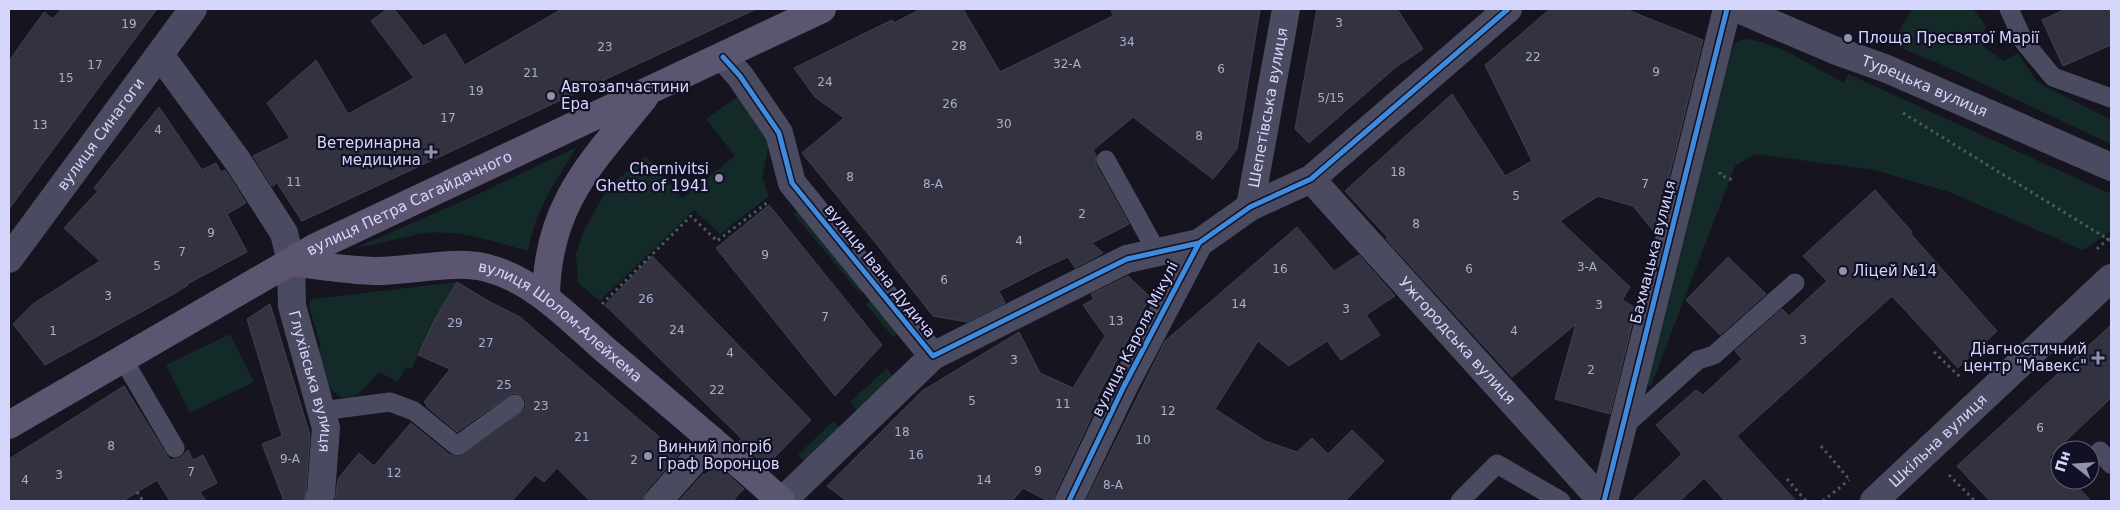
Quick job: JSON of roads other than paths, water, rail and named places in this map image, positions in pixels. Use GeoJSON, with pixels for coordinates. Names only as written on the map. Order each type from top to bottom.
{"type":"FeatureCollection","features":[{"type":"Feature","properties":{"kind":"main road","name":"вулиця Петра Сагайдачного"},"geometry":{"type":"LineString","coordinates":[[9,425],[314,248],[724,57],[822,9]]}},
{"type":"Feature","properties":{"kind":"main road"},"geometry":{"type":"LineString","coordinates":[[546,297],[549,253],[556,226],[566,202],[581,175],[649,91]]}},
{"type":"Feature","properties":{"kind":"main road","name":"вулиця Шолом-Алейхема"},"geometry":{"type":"LineString","coordinates":[[291,262],[374,271],[455,266],[485,267],[510,275],[530,285],[546,297],[579,328],[781,501]]}},
{"type":"Feature","properties":{"kind":"street","name":"вулиця Синагоги"},"geometry":{"type":"LineString","coordinates":[[9,259],[193,9]]}},
{"type":"Feature","properties":{"kind":"street","name":"Шепетівська вулиця"},"geometry":{"type":"LineString","coordinates":[[1250,207],[1286,9]]}},
{"type":"Feature","properties":{"kind":"street","name":"вулиця Кароля Мікулі"},"geometry":{"type":"LineString","coordinates":[[1069,501],[1124,386],[1199,243],[1250,207],[1312,179],[1508,9]]}},
{"type":"Feature","properties":{"kind":"street","name":"Бахмацька вулиця"},"geometry":{"type":"LineString","coordinates":[[1603,501],[1727,9]]}},
{"type":"Feature","properties":{"kind":"street","name":"Турецька вулиця"},"geometry":{"type":"LineString","coordinates":[[1738,9],[1834,50],[1887,69],[2111,167]]}},
{"type":"Feature","properties":{"kind":"street","name":"Глухівська вулиця"},"geometry":{"type":"LineString","coordinates":[[160,55],[237,160],[284,233],[291,262],[292,306],[326,428],[321,493],[318,501]]}},
{"type":"Feature","properties":{"kind":"street","name":"вулиця Івана Дудича"},"geometry":{"type":"LineString","coordinates":[[724,57],[740,76],[779,133],[792,183],[933,356],[1127,259],[1199,243]]}},
{"type":"Feature","properties":{"kind":"street","name":"Ужгородська вулиця"},"geometry":{"type":"LineString","coordinates":[[1312,179],[1603,501]]}},
{"type":"Feature","properties":{"kind":"street","name":"Шкільна вулиця"},"geometry":{"type":"LineString","coordinates":[[1874,501],[2111,278]]}},
{"type":"Feature","properties":{"kind":"street"},"geometry":{"type":"LineString","coordinates":[[781,501],[933,356]]}},
{"type":"Feature","properties":{"kind":"street"},"geometry":{"type":"LineString","coordinates":[[658,501],[712,440]]}},
{"type":"Feature","properties":{"kind":"lane"},"geometry":{"type":"LineString","coordinates":[[2009,9],[2024,42],[2054,77],[2111,98]]}},
{"type":"Feature","properties":{"kind":"lane"},"geometry":{"type":"LineString","coordinates":[[1106,160],[1157,252]]}},
{"type":"Feature","properties":{"kind":"lane"},"geometry":{"type":"LineString","coordinates":[[1622,428],[1698,360],[1714,355],[1796,283]]}},
{"type":"Feature","properties":{"kind":"lane"},"geometry":{"type":"LineString","coordinates":[[123,359],[175,448]]}},
{"type":"Feature","properties":{"kind":"lane"},"geometry":{"type":"LineString","coordinates":[[321,412],[390,402],[414,412],[457,446],[515,404]]}},
{"type":"Feature","properties":{"kind":"lane"},"geometry":{"type":"LineString","coordinates":[[1460,501],[1497,464],[1561,501]]}},
{"type":"Feature","properties":{"kind":"place","name":"Площа Пресвятої Марії"},"geometry":{"type":"Point","coordinates":[1848,38]}},
{"type":"Feature","properties":{"kind":"place","name":"Автозапчастини Ера"},"geometry":{"type":"Point","coordinates":[551,96]}},
{"type":"Feature","properties":{"kind":"place","name":"Ветеринарна медицина"},"geometry":{"type":"Point","coordinates":[431,152]}},
{"type":"Feature","properties":{"kind":"place","name":"Chernivitsi Ghetto of 1941"},"geometry":{"type":"Point","coordinates":[719,178]}},
{"type":"Feature","properties":{"kind":"place","name":"Ліцей №14"},"geometry":{"type":"Point","coordinates":[1843,271]}},
{"type":"Feature","properties":{"kind":"place","name":"Діагностичний центр \"Мавекс\""},"geometry":{"type":"Point","coordinates":[2098,358]}},
{"type":"Feature","properties":{"kind":"place","name":"Винний погріб Граф Воронцов"},"geometry":{"type":"Point","coordinates":[648,456]}}]}
